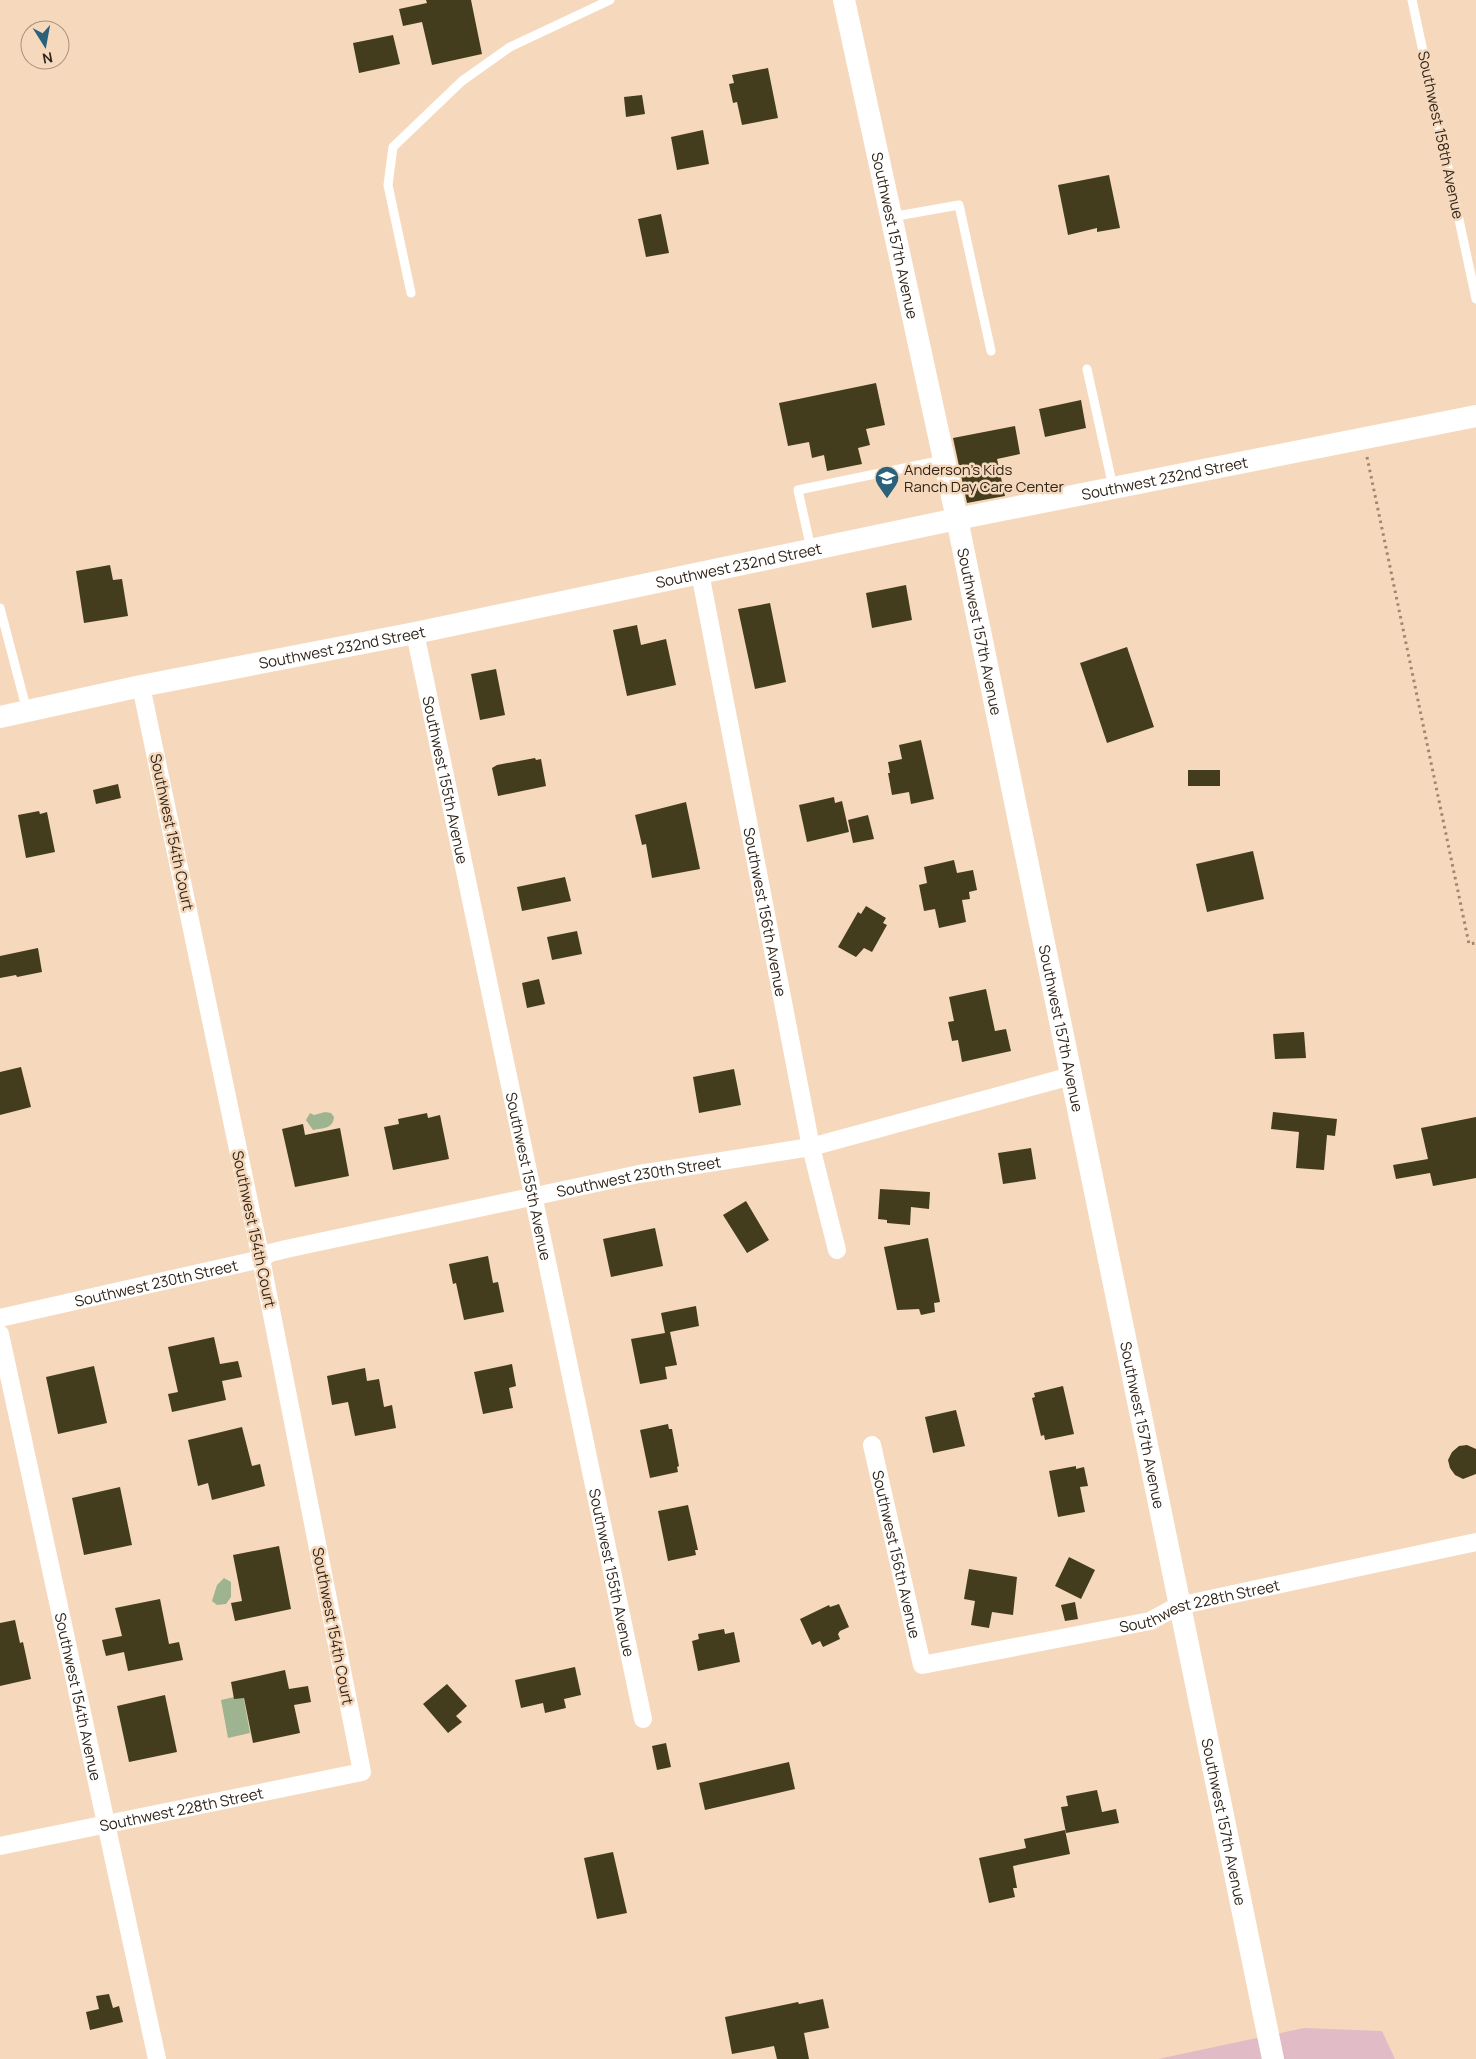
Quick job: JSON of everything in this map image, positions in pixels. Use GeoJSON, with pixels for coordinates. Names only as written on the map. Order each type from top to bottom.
{"type":"FeatureCollection","features":[{"type":"Feature","properties":{"kind":"street","name":"Southwest 157th Avenue"},"geometry":{"type":"LineString","coordinates":[[844,0],[957,519],[1272,2059]]}},
{"type":"Feature","properties":{"kind":"street","name":"Southwest 232nd Street"},"geometry":{"type":"LineString","coordinates":[[0,717],[141,686],[415,633],[957,519],[1476,416]]}},
{"type":"Feature","properties":{"kind":"street","name":"Southwest 156th Avenue"},"geometry":{"type":"LineString","coordinates":[[700,573],[811,1147],[837,1250]]}},
{"type":"Feature","properties":{"kind":"street","name":"Southwest 155th Avenue"},"geometry":{"type":"LineString","coordinates":[[415,633],[643,1719]]}},
{"type":"Feature","properties":{"kind":"street","name":"Southwest 154th Court"},"geometry":{"type":"LineString","coordinates":[[141,686],[261,1259],[362,1772]]}},
{"type":"Feature","properties":{"kind":"street","name":"Southwest 230th Street"},"geometry":{"type":"LineString","coordinates":[[0,1318],[261,1259],[270,1253],[286,1249],[639,1174],[811,1147],[1071,1076]]}},
{"type":"Feature","properties":{"kind":"street","name":"Southwest 154th Avenue"},"geometry":{"type":"LineString","coordinates":[[0,1334],[157,2059]]}},
{"type":"Feature","properties":{"kind":"street","name":"Southwest 156th Avenue"},"geometry":{"type":"LineString","coordinates":[[872,1445],[922,1666]]}},
{"type":"Feature","properties":{"kind":"street","name":"Southwest 228th Street"},"geometry":{"type":"LineString","coordinates":[[922,1666],[1150,1621],[1178,1606],[1476,1542]]}},
{"type":"Feature","properties":{"kind":"street","name":"Southwest 228th Street"},"geometry":{"type":"LineString","coordinates":[[0,1846],[107,1826],[362,1772]]}},
{"type":"Feature","properties":{"kind":"lane"},"geometry":{"type":"LineString","coordinates":[[411,292],[388,185],[393,147],[462,81],[510,47],[610,0]]}},
{"type":"Feature","properties":{"kind":"lane","name":"Southwest 158th Avenue"},"geometry":{"type":"LineString","coordinates":[[1412,0],[1476,299]]}},
{"type":"Feature","properties":{"kind":"lane"},"geometry":{"type":"LineString","coordinates":[[891,217],[959,205],[991,351]]}},
{"type":"Feature","properties":{"kind":"lane"},"geometry":{"type":"LineString","coordinates":[[1087,369],[1114,488]]}},
{"type":"Feature","properties":{"kind":"lane"},"geometry":{"type":"LineString","coordinates":[[811,549],[798,490],[944,460]]}},
{"type":"Feature","properties":{"kind":"lane"},"geometry":{"type":"LineString","coordinates":[[0,608],[28,711]]}},
{"type":"Feature","properties":{"kind":"path"},"geometry":{"type":"LineString","coordinates":[[1363,438],[1469,944],[1476,943]]}},
{"type":"Feature","properties":{"kind":"shaded area"},"geometry":{"type":"Polygon","coordinates":[[[325,1112],[331,1113],[334,1117],[332,1124],[313,1130],[306,1120],[310,1113],[314,1115],[325,1112]]]}},
{"type":"Feature","properties":{"kind":"shaded area"},"geometry":{"type":"Polygon","coordinates":[[[224,1578],[231,1582],[231,1597],[226,1604],[217,1605],[212,1601],[217,1585],[224,1578]]]}},
{"type":"Feature","properties":{"kind":"shaded area"},"geometry":{"type":"Polygon","coordinates":[[[243,1695],[250,1733],[228,1738],[221,1700],[243,1695]]]}},
{"type":"Feature","properties":{"kind":"shaded area"},"geometry":{"type":"Polygon","coordinates":[[[1304,2028],[1382,2031],[1395,2059],[1158,2059],[1304,2028]]]}},
{"type":"Feature","properties":{"kind":"building"},"geometry":{"type":"Polygon","coordinates":[[[426,0],[471,0],[482,54],[432,65],[422,22],[403,26],[399,9],[427,3],[426,0]]]}},
{"type":"Feature","properties":{"kind":"building"},"geometry":{"type":"Polygon","coordinates":[[[393,35],[400,64],[359,73],[353,43],[393,35]]]}},
{"type":"Feature","properties":{"kind":"building"},"geometry":{"type":"Polygon","coordinates":[[[768,68],[778,118],[742,125],[737,102],[733,103],[729,84],[734,83],[732,75],[768,68]]]}},
{"type":"Feature","properties":{"kind":"building"},"geometry":{"type":"Polygon","coordinates":[[[642,95],[645,114],[626,117],[624,97],[642,95]]]}},
{"type":"Feature","properties":{"kind":"building"},"geometry":{"type":"Polygon","coordinates":[[[703,130],[709,164],[677,170],[671,137],[703,130]]]}},
{"type":"Feature","properties":{"kind":"building"},"geometry":{"type":"Polygon","coordinates":[[[1109,175],[1120,228],[1097,232],[1097,228],[1068,235],[1058,185],[1109,175]]]}},
{"type":"Feature","properties":{"kind":"building"},"geometry":{"type":"Polygon","coordinates":[[[661,214],[669,253],[646,257],[638,219],[661,214]]]}},
{"type":"Feature","properties":{"kind":"building"},"geometry":{"type":"Polygon","coordinates":[[[876,383],[885,425],[866,429],[870,445],[858,448],[862,464],[827,471],[824,455],[812,458],[809,442],[788,446],[779,403],[876,383]]]}},
{"type":"Feature","properties":{"kind":"building"},"geometry":{"type":"Polygon","coordinates":[[[1081,400],[1086,428],[1045,437],[1039,409],[1081,400]]]}},
{"type":"Feature","properties":{"kind":"building"},"geometry":{"type":"Polygon","coordinates":[[[1015,426],[1020,454],[997,459],[1005,496],[967,503],[953,438],[1015,426]]]}},
{"type":"Feature","properties":{"kind":"building"},"geometry":{"type":"Polygon","coordinates":[[[110,565],[113,580],[122,579],[128,616],[84,623],[76,571],[110,565]]]}},
{"type":"Feature","properties":{"kind":"building"},"geometry":{"type":"Polygon","coordinates":[[[906,585],[912,620],[872,628],[866,593],[906,585]]]}},
{"type":"Feature","properties":{"kind":"building"},"geometry":{"type":"Polygon","coordinates":[[[770,603],[786,682],[755,689],[738,609],[770,603]]]}},
{"type":"Feature","properties":{"kind":"building"},"geometry":{"type":"Polygon","coordinates":[[[637,625],[641,645],[666,639],[676,685],[627,696],[613,630],[637,625]]]}},
{"type":"Feature","properties":{"kind":"building"},"geometry":{"type":"Polygon","coordinates":[[[1127,647],[1154,727],[1107,743],[1080,663],[1127,647]]]}},
{"type":"Feature","properties":{"kind":"building"},"geometry":{"type":"Polygon","coordinates":[[[496,669],[505,715],[480,720],[471,674],[496,669]]]}},
{"type":"Feature","properties":{"kind":"building"},"geometry":{"type":"Polygon","coordinates":[[[921,740],[934,799],[911,804],[909,792],[892,795],[888,762],[902,759],[899,745],[921,740]]]}},
{"type":"Feature","properties":{"kind":"building"},"geometry":{"type":"Polygon","coordinates":[[[535,758],[536,760],[541,759],[546,786],[498,796],[492,768],[497,765],[535,758]]]}},
{"type":"Feature","properties":{"kind":"building"},"geometry":{"type":"Polygon","coordinates":[[[1188,770],[1220,770],[1220,786],[1188,786],[1188,770]]]}},
{"type":"Feature","properties":{"kind":"building"},"geometry":{"type":"Polygon","coordinates":[[[118,784],[121,798],[96,804],[93,790],[118,784]]]}},
{"type":"Feature","properties":{"kind":"building"},"geometry":{"type":"Polygon","coordinates":[[[834,797],[835,803],[842,801],[849,832],[807,842],[799,805],[834,797]]]}},
{"type":"Feature","properties":{"kind":"building"},"geometry":{"type":"Polygon","coordinates":[[[686,802],[700,869],[652,878],[646,844],[642,845],[635,815],[686,802]]]}},
{"type":"Feature","properties":{"kind":"building"},"geometry":{"type":"Polygon","coordinates":[[[39,811],[40,814],[47,812],[55,852],[26,858],[18,815],[39,811]]]}},
{"type":"Feature","properties":{"kind":"building"},"geometry":{"type":"Polygon","coordinates":[[[868,815],[874,839],[853,843],[848,820],[868,815]]]}},
{"type":"Feature","properties":{"kind":"building"},"geometry":{"type":"Polygon","coordinates":[[[1253,851],[1264,899],[1207,912],[1196,864],[1253,851]]]}},
{"type":"Feature","properties":{"kind":"building"},"geometry":{"type":"Polygon","coordinates":[[[954,860],[957,873],[973,870],[977,890],[969,892],[970,899],[962,900],[966,922],[939,928],[935,909],[924,911],[919,885],[927,883],[924,867],[954,860]]]}},
{"type":"Feature","properties":{"kind":"building"},"geometry":{"type":"Polygon","coordinates":[[[565,877],[571,901],[522,911],[517,887],[565,877]]]}},
{"type":"Feature","properties":{"kind":"building"},"geometry":{"type":"Polygon","coordinates":[[[866,906],[886,918],[883,923],[887,925],[872,952],[864,948],[856,957],[838,947],[858,912],[861,914],[866,906]]]}},
{"type":"Feature","properties":{"kind":"building"},"geometry":{"type":"Polygon","coordinates":[[[577,931],[582,954],[552,960],[547,937],[577,931]]]}},
{"type":"Feature","properties":{"kind":"building"},"geometry":{"type":"Polygon","coordinates":[[[38,948],[42,972],[0,978],[0,956],[38,948]]]}},
{"type":"Feature","properties":{"kind":"building"},"geometry":{"type":"Polygon","coordinates":[[[539,979],[545,1004],[527,1008],[522,983],[539,979]]]}},
{"type":"Feature","properties":{"kind":"building"},"geometry":{"type":"Polygon","coordinates":[[[986,989],[995,1031],[1006,1029],[1011,1051],[962,1062],[958,1040],[952,1041],[948,1022],[954,1021],[949,997],[986,989]]]}},
{"type":"Feature","properties":{"kind":"building"},"geometry":{"type":"Polygon","coordinates":[[[1304,1032],[1306,1058],[1275,1059],[1273,1034],[1304,1032]]]}},
{"type":"Feature","properties":{"kind":"building"},"geometry":{"type":"Polygon","coordinates":[[[21,1067],[31,1107],[0,1115],[0,1072],[21,1067]]]}},
{"type":"Feature","properties":{"kind":"building"},"geometry":{"type":"Polygon","coordinates":[[[734,1069],[741,1105],[699,1113],[693,1077],[734,1069]]]}},
{"type":"Feature","properties":{"kind":"building"},"geometry":{"type":"Polygon","coordinates":[[[1273,1112],[1337,1119],[1335,1136],[1327,1135],[1324,1170],[1296,1168],[1299,1132],[1271,1129],[1273,1112]]]}},
{"type":"Feature","properties":{"kind":"building"},"geometry":{"type":"Polygon","coordinates":[[[427,1113],[428,1118],[440,1115],[449,1159],[393,1170],[384,1127],[399,1124],[398,1119],[427,1113]]]}},
{"type":"Feature","properties":{"kind":"building"},"geometry":{"type":"Polygon","coordinates":[[[1476,1117],[1476,1178],[1433,1186],[1430,1173],[1396,1179],[1393,1165],[1428,1159],[1421,1128],[1476,1117]]]}},
{"type":"Feature","properties":{"kind":"building"},"geometry":{"type":"Polygon","coordinates":[[[303,1124],[305,1135],[340,1128],[349,1176],[295,1187],[282,1129],[303,1124]]]}},
{"type":"Feature","properties":{"kind":"building"},"geometry":{"type":"Polygon","coordinates":[[[1031,1148],[1036,1179],[1003,1184],[998,1153],[1031,1148]]]}},
{"type":"Feature","properties":{"kind":"building"},"geometry":{"type":"Polygon","coordinates":[[[880,1189],[930,1192],[929,1209],[911,1207],[910,1225],[887,1223],[887,1220],[878,1219],[880,1189]]]}},
{"type":"Feature","properties":{"kind":"building"},"geometry":{"type":"Polygon","coordinates":[[[746,1201],[769,1240],[747,1253],[723,1215],[746,1201]]]}},
{"type":"Feature","properties":{"kind":"building"},"geometry":{"type":"Polygon","coordinates":[[[655,1228],[663,1266],[611,1277],[603,1239],[655,1228]]]}},
{"type":"Feature","properties":{"kind":"building"},"geometry":{"type":"Polygon","coordinates":[[[928,1238],[940,1302],[934,1303],[935,1312],[921,1315],[919,1309],[897,1310],[884,1247],[928,1238]]]}},
{"type":"Feature","properties":{"kind":"building"},"geometry":{"type":"Polygon","coordinates":[[[488,1256],[493,1283],[498,1282],[504,1312],[464,1320],[456,1283],[453,1284],[449,1264],[488,1256]]]}},
{"type":"Feature","properties":{"kind":"building"},"geometry":{"type":"Polygon","coordinates":[[[696,1306],[699,1326],[670,1332],[677,1365],[665,1367],[667,1379],[640,1384],[631,1339],[665,1333],[661,1313],[696,1306]]]}},
{"type":"Feature","properties":{"kind":"building"},"geometry":{"type":"Polygon","coordinates":[[[214,1337],[220,1364],[238,1361],[242,1377],[222,1381],[226,1400],[172,1412],[168,1394],[178,1392],[168,1347],[214,1337]]]}},
{"type":"Feature","properties":{"kind":"building"},"geometry":{"type":"Polygon","coordinates":[[[512,1364],[516,1386],[509,1388],[513,1408],[483,1414],[474,1372],[512,1364]]]}},
{"type":"Feature","properties":{"kind":"building"},"geometry":{"type":"Polygon","coordinates":[[[94,1366],[107,1423],[58,1434],[46,1377],[94,1366]]]}},
{"type":"Feature","properties":{"kind":"building"},"geometry":{"type":"Polygon","coordinates":[[[365,1368],[367,1381],[379,1379],[384,1407],[392,1405],[396,1428],[355,1436],[348,1402],[332,1405],[327,1376],[365,1368]]]}},
{"type":"Feature","properties":{"kind":"building"},"geometry":{"type":"Polygon","coordinates":[[[1063,1386],[1074,1434],[1045,1440],[1044,1435],[1041,1436],[1032,1398],[1035,1397],[1034,1393],[1063,1386]]]}},
{"type":"Feature","properties":{"kind":"building"},"geometry":{"type":"Polygon","coordinates":[[[956,1410],[965,1446],[933,1453],[925,1417],[956,1410]]]}},
{"type":"Feature","properties":{"kind":"building"},"geometry":{"type":"Polygon","coordinates":[[[668,1424],[669,1429],[672,1429],[679,1466],[677,1467],[678,1472],[650,1478],[640,1430],[668,1424]]]}},
{"type":"Feature","properties":{"kind":"building"},"geometry":{"type":"Polygon","coordinates":[[[242,1427],[252,1466],[260,1464],[265,1486],[212,1500],[208,1483],[198,1486],[188,1440],[242,1427]]]}},
{"type":"Feature","properties":{"kind":"building"},"geometry":{"type":"Polygon","coordinates":[[[1467,1445],[1476,1449],[1476,1474],[1463,1479],[1455,1475],[1450,1468],[1448,1460],[1452,1452],[1459,1446],[1467,1445]]]}},
{"type":"Feature","properties":{"kind":"building"},"geometry":{"type":"Polygon","coordinates":[[[1076,1466],[1076,1469],[1084,1467],[1088,1486],[1080,1487],[1085,1512],[1058,1517],[1049,1471],[1076,1466]]]}},
{"type":"Feature","properties":{"kind":"building"},"geometry":{"type":"Polygon","coordinates":[[[120,1487],[132,1545],[84,1555],[72,1498],[120,1487]]]}},
{"type":"Feature","properties":{"kind":"building"},"geometry":{"type":"Polygon","coordinates":[[[688,1505],[698,1550],[695,1550],[696,1555],[668,1561],[658,1511],[688,1505]]]}},
{"type":"Feature","properties":{"kind":"building"},"geometry":{"type":"Polygon","coordinates":[[[279,1546],[291,1609],[235,1621],[231,1603],[242,1601],[233,1555],[279,1546]]]}},
{"type":"Feature","properties":{"kind":"building"},"geometry":{"type":"Polygon","coordinates":[[[1069,1557],[1095,1570],[1081,1599],[1055,1586],[1069,1557]]]}},
{"type":"Feature","properties":{"kind":"building"},"geometry":{"type":"Polygon","coordinates":[[[969,1569],[1017,1577],[1013,1615],[992,1612],[989,1628],[971,1625],[975,1601],[964,1599],[969,1569]]]}},
{"type":"Feature","properties":{"kind":"building"},"geometry":{"type":"Polygon","coordinates":[[[160,1599],[169,1644],[179,1642],[183,1660],[128,1671],[124,1652],[106,1656],[102,1640],[122,1636],[115,1608],[160,1599]]]}},
{"type":"Feature","properties":{"kind":"building"},"geometry":{"type":"Polygon","coordinates":[[[1075,1602],[1078,1619],[1065,1621],[1061,1605],[1075,1602]]]}},
{"type":"Feature","properties":{"kind":"building"},"geometry":{"type":"Polygon","coordinates":[[[839,1604],[849,1627],[840,1631],[838,1634],[840,1639],[823,1647],[820,1641],[812,1645],[800,1619],[829,1605],[830,1607],[839,1604]]]}},
{"type":"Feature","properties":{"kind":"building"},"geometry":{"type":"Polygon","coordinates":[[[15,1620],[20,1643],[23,1642],[31,1679],[0,1686],[0,1623],[15,1620]]]}},
{"type":"Feature","properties":{"kind":"building"},"geometry":{"type":"Polygon","coordinates":[[[724,1629],[725,1634],[734,1632],[740,1662],[698,1671],[692,1641],[699,1639],[698,1634],[724,1629]]]}},
{"type":"Feature","properties":{"kind":"building"},"geometry":{"type":"Polygon","coordinates":[[[575,1667],[581,1695],[564,1699],[566,1708],[545,1713],[543,1703],[521,1708],[515,1680],[575,1667]]]}},
{"type":"Feature","properties":{"kind":"building"},"geometry":{"type":"Polygon","coordinates":[[[285,1670],[289,1689],[308,1686],[311,1702],[294,1705],[300,1733],[253,1743],[244,1698],[234,1699],[231,1682],[285,1670]]]}},
{"type":"Feature","properties":{"kind":"building"},"geometry":{"type":"Polygon","coordinates":[[[447,1684],[467,1706],[456,1716],[462,1722],[448,1733],[423,1704],[447,1684]]]}},
{"type":"Feature","properties":{"kind":"building"},"geometry":{"type":"Polygon","coordinates":[[[165,1695],[177,1752],[129,1762],[117,1706],[165,1695]]]}},
{"type":"Feature","properties":{"kind":"building"},"geometry":{"type":"Polygon","coordinates":[[[666,1743],[671,1767],[657,1770],[652,1746],[666,1743]]]}},
{"type":"Feature","properties":{"kind":"building"},"geometry":{"type":"Polygon","coordinates":[[[789,1762],[795,1789],[705,1810],[699,1783],[789,1762]]]}},
{"type":"Feature","properties":{"kind":"building"},"geometry":{"type":"Polygon","coordinates":[[[1097,1790],[1102,1812],[1116,1809],[1119,1823],[1066,1833],[1061,1807],[1068,1806],[1066,1796],[1097,1790]]]}},
{"type":"Feature","properties":{"kind":"building"},"geometry":{"type":"Polygon","coordinates":[[[1065,1830],[1070,1854],[1013,1866],[1017,1888],[1013,1888],[1015,1897],[989,1903],[979,1858],[1026,1848],[1024,1839],[1065,1830]]]}},
{"type":"Feature","properties":{"kind":"building"},"geometry":{"type":"Polygon","coordinates":[[[613,1852],[627,1913],[597,1919],[584,1858],[613,1852]]]}},
{"type":"Feature","properties":{"kind":"building"},"geometry":{"type":"Polygon","coordinates":[[[109,1994],[113,2008],[119,2006],[123,2022],[90,2030],[86,2012],[99,2009],[96,1996],[109,1994]]]}},
{"type":"Feature","properties":{"kind":"building"},"geometry":{"type":"Polygon","coordinates":[[[823,1999],[829,2028],[804,2033],[809,2059],[777,2059],[774,2046],[732,2054],[725,2017],[798,2002],[799,2004],[823,1999]]]}},
{"type":"Feature","properties":{"kind":"place","name":"Anderson's Kids Ranch Day Care Center"},"geometry":{"type":"Point","coordinates":[887,499]}}]}
